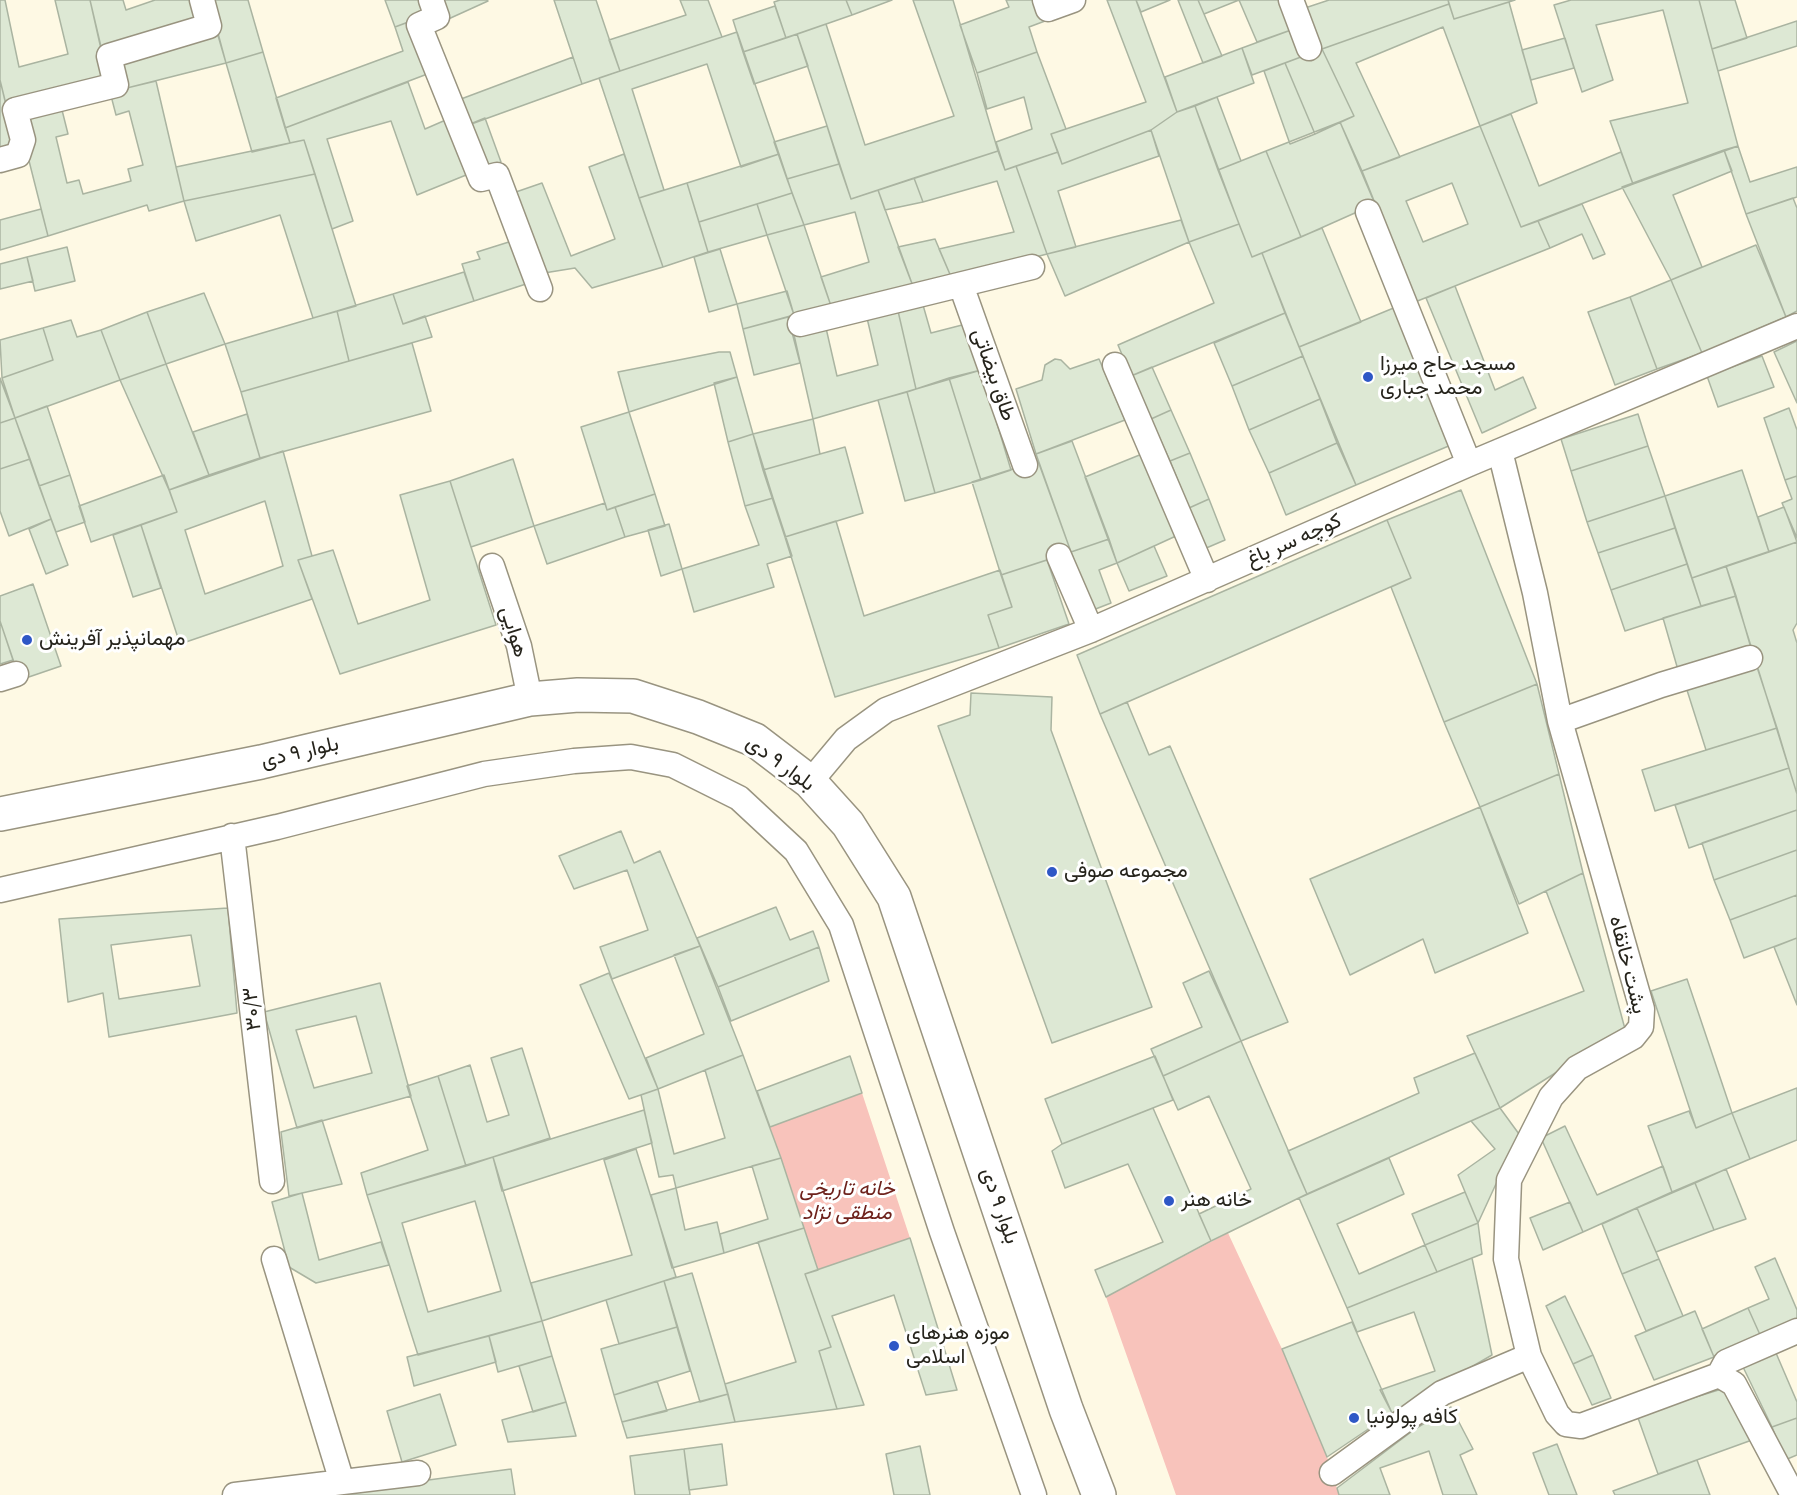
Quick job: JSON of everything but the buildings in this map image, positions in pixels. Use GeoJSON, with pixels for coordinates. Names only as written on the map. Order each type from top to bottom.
{"type":"FeatureCollection","features":[{"type":"Feature","properties":{"kind":"street","name":"بلوار ۹ دی"},"geometry":{"type":"LineString","coordinates":[[0,814],[261,762],[530,699],[633,696],[698,717],[755,740],[810,782],[848,824],[894,897],[1066,1409],[1098,1495]]}},
{"type":"Feature","properties":{"kind":"lane"},"geometry":{"type":"LineString","coordinates":[[0,160],[18,155],[22,140],[15,110],[116,85],[109,56],[209,26],[201,0]]}},
{"type":"Feature","properties":{"kind":"lane"},"geometry":{"type":"LineString","coordinates":[[430,0],[437,17],[419,25],[481,179],[497,175],[540,289]]}},
{"type":"Feature","properties":{"kind":"lane"},"geometry":{"type":"LineString","coordinates":[[1045,0],[1048,9],[1073,0]]}},
{"type":"Feature","properties":{"kind":"lane"},"geometry":{"type":"LineString","coordinates":[[1290,0],[1309,48]]}},
{"type":"Feature","properties":{"kind":"lane"},"geometry":{"type":"LineString","coordinates":[[1368,212],[1469,464]]}},
{"type":"Feature","properties":{"kind":"lane"},"geometry":{"type":"LineString","coordinates":[[800,324],[1032,267]]}},
{"type":"Feature","properties":{"kind":"lane","name":"طاق بیضاتی"},"geometry":{"type":"LineString","coordinates":[[961,285],[1025,465]]}},
{"type":"Feature","properties":{"kind":"lane","name":"کوچه سر باغ"},"geometry":{"type":"LineString","coordinates":[[810,782],[846,739],[886,710],[1091,630],[1469,464],[1797,326]]}},
{"type":"Feature","properties":{"kind":"lane"},"geometry":{"type":"LineString","coordinates":[[1115,365],[1207,580]]}},
{"type":"Feature","properties":{"kind":"lane","name":"پشت خانقاه"},"geometry":{"type":"LineString","coordinates":[[1500,451],[1535,593],[1560,721],[1642,1009],[1641,1027],[1633,1037],[1577,1068],[1551,1096],[1509,1180],[1506,1259],[1529,1356],[1557,1414],[1566,1424],[1581,1426],[1719,1375]]}},
{"type":"Feature","properties":{"kind":"lane"},"geometry":{"type":"LineString","coordinates":[[1059,556],[1091,630]]}},
{"type":"Feature","properties":{"kind":"lane","name":"هوایی"},"geometry":{"type":"LineString","coordinates":[[492,566],[519,646],[530,699]]}},
{"type":"Feature","properties":{"kind":"lane"},"geometry":{"type":"LineString","coordinates":[[1560,721],[1661,685],[1750,658]]}},
{"type":"Feature","properties":{"kind":"lane"},"geometry":{"type":"LineString","coordinates":[[0,890],[484,774],[574,761],[631,757],[673,765],[739,798],[796,851],[841,925],[946,1243],[1034,1495]]}},
{"type":"Feature","properties":{"kind":"lane","name":"۳۰/۳"},"geometry":{"type":"LineString","coordinates":[[232,836],[272,1181]]}},
{"type":"Feature","properties":{"kind":"lane"},"geometry":{"type":"LineString","coordinates":[[274,1259],[342,1482]]}},
{"type":"Feature","properties":{"kind":"lane"},"geometry":{"type":"LineString","coordinates":[[1792,1495],[1734,1384],[1719,1375],[1726,1362],[1797,1330]]}},
{"type":"Feature","properties":{"kind":"lane"},"geometry":{"type":"LineString","coordinates":[[1332,1473],[1442,1394],[1529,1356]]}},
{"type":"Feature","properties":{"kind":"lane"},"geometry":{"type":"LineString","coordinates":[[235,1495],[418,1473]]}},
{"type":"Feature","properties":{"kind":"green space","name":"خانه تاریخی منطقی نژاد"},"geometry":{"type":"Polygon","coordinates":[[[862,1093],[910,1238],[818,1270],[770,1127],[862,1093]]]}},
{"type":"Feature","properties":{"kind":"green space"},"geometry":{"type":"Polygon","coordinates":[[[1228,1233],[1282,1349],[1327,1457],[1339,1495],[1176,1495],[1106,1297],[1228,1233]]]}},
{"type":"Feature","properties":{"kind":"place","name":"مسجد حاج میرزا محمد جباری"},"geometry":{"type":"Point","coordinates":[1368,377]}},
{"type":"Feature","properties":{"kind":"place","name":"مهمانپذیر آفرینش"},"geometry":{"type":"Point","coordinates":[27,640]}},
{"type":"Feature","properties":{"kind":"place","name":"مجموعه صوفی"},"geometry":{"type":"Point","coordinates":[1052,872]}},
{"type":"Feature","properties":{"kind":"place","name":"خانه هنر"},"geometry":{"type":"Point","coordinates":[1169,1201]}},
{"type":"Feature","properties":{"kind":"place","name":"موزه هنرهای اسلامی"},"geometry":{"type":"Point","coordinates":[894,1346]}},
{"type":"Feature","properties":{"kind":"place","name":"کافه پولونیا"},"geometry":{"type":"Point","coordinates":[1354,1418]}}]}
